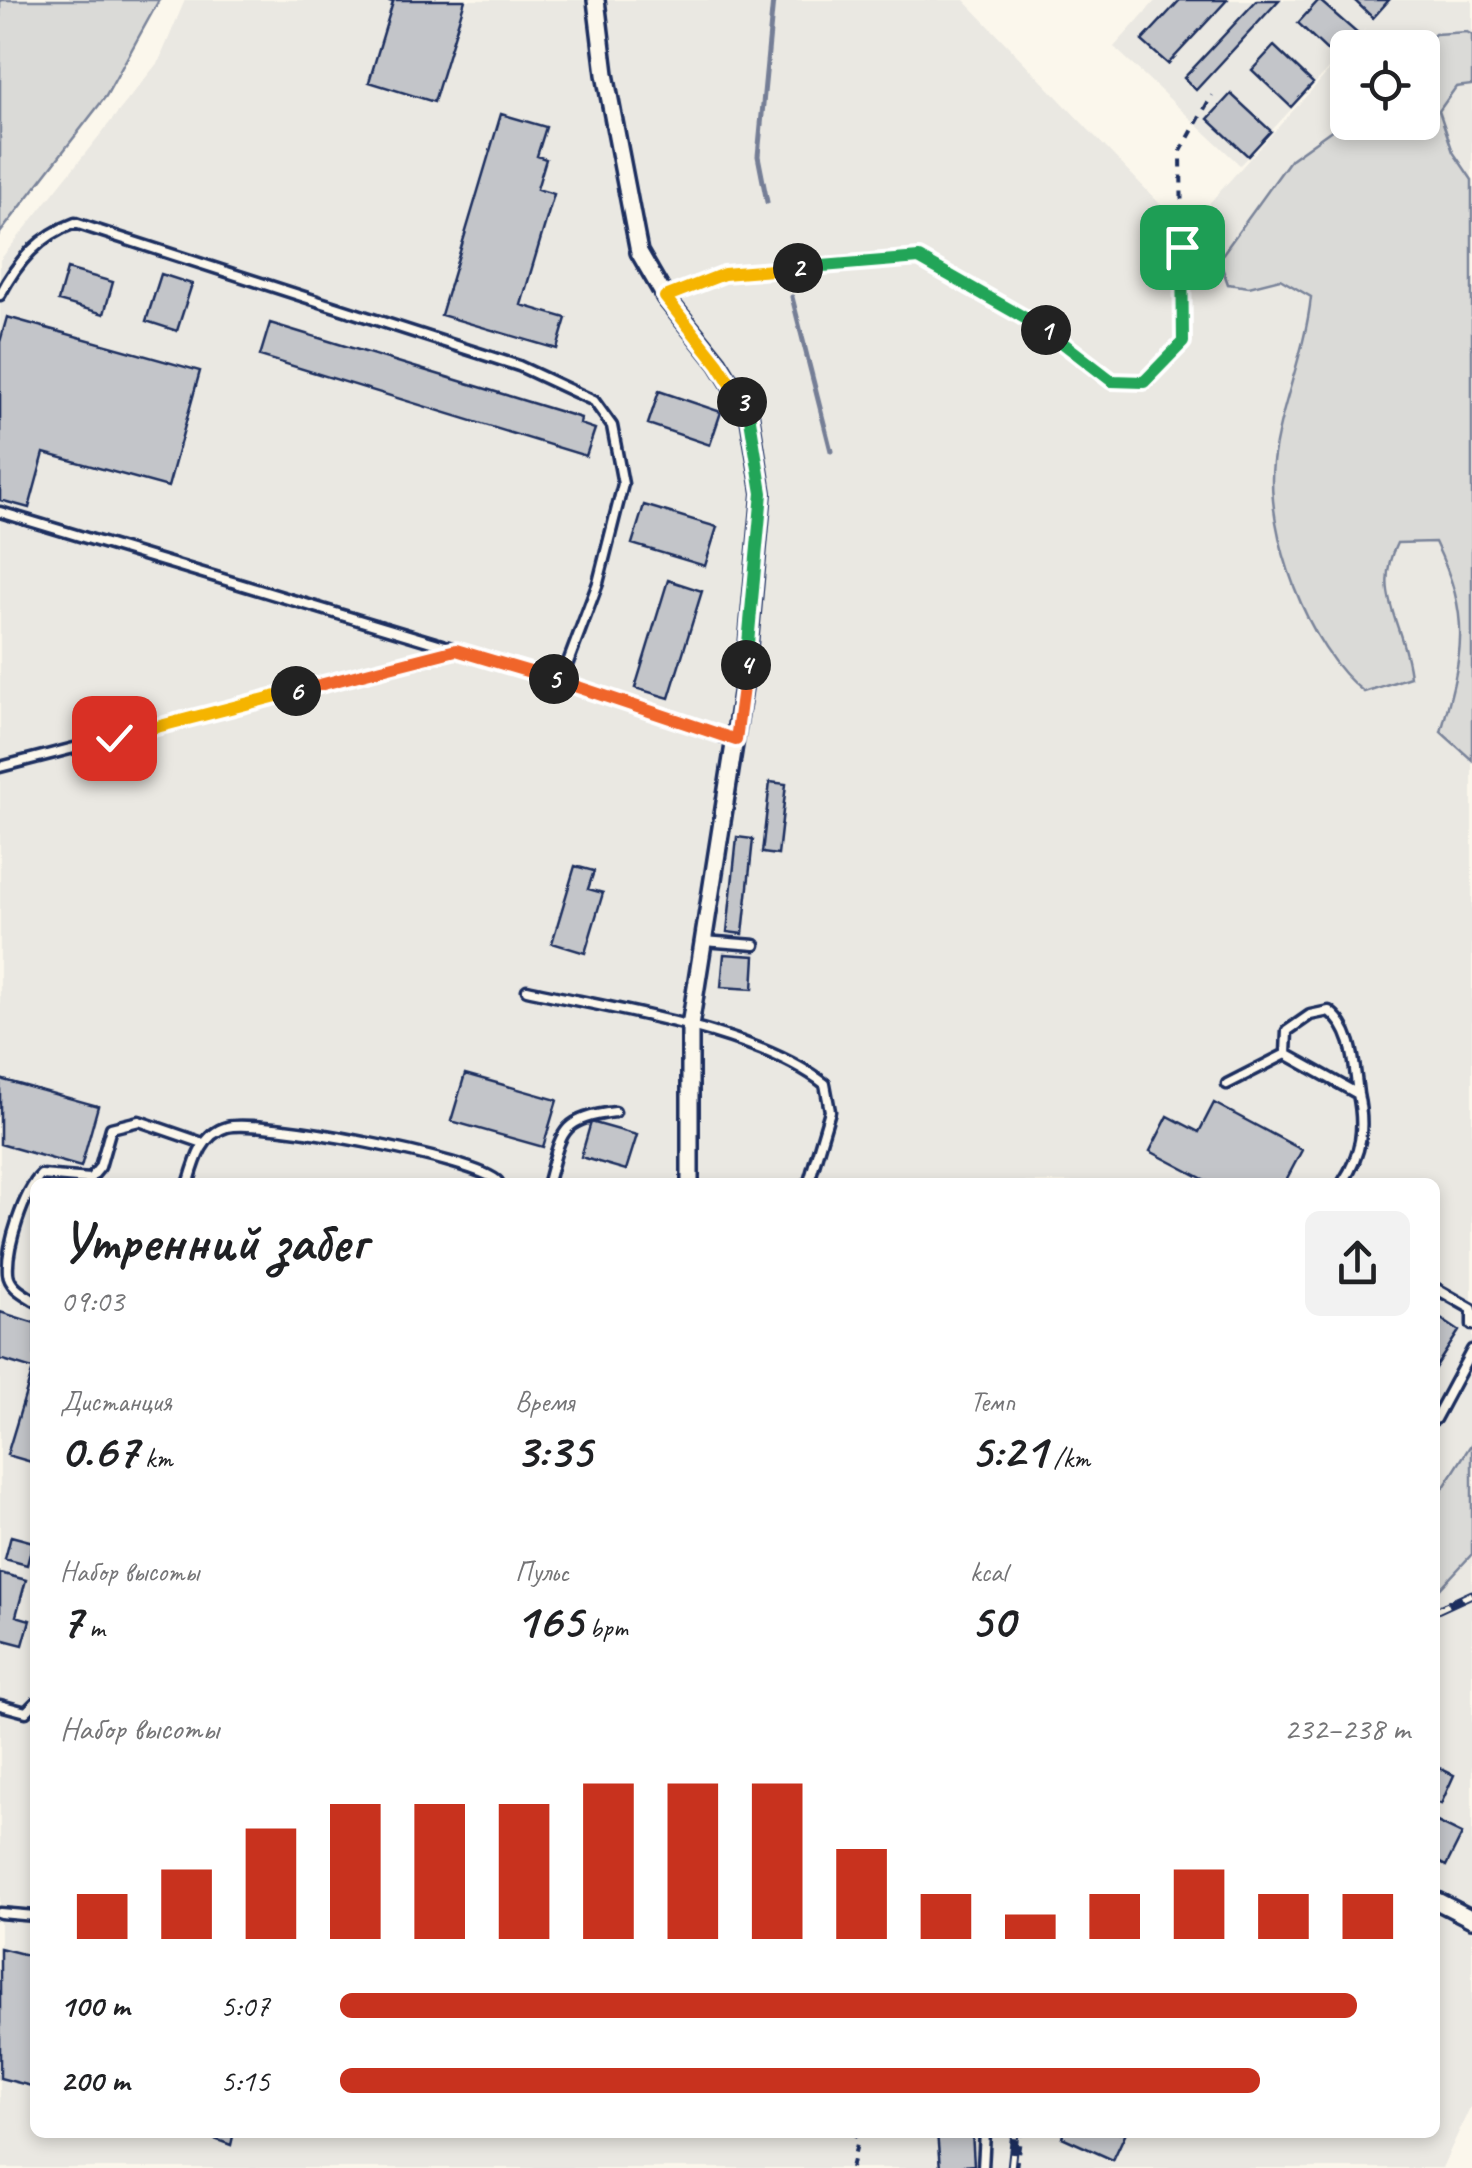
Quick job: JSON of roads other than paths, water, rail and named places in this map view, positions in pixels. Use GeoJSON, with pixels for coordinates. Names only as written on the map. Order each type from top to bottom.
{"type":"FeatureCollection","features":[{"type":"Feature","properties":{"kind":"street"},"geometry":{"type":"LineString","coordinates":[[596,0],[605,74],[639,252],[665,297],[718,364],[749,413],[759,477],[756,561],[736,740],[690,1026],[690,1178]]}},
{"type":"Feature","properties":{"kind":"street"},"geometry":{"type":"LineString","coordinates":[[1440,1903],[1472,1919]]}},
{"type":"Feature","properties":{"kind":"lane"},"geometry":{"type":"LineString","coordinates":[[0,295],[12,272],[46,233],[75,223],[519,366],[594,401],[612,426],[623,484],[598,583],[561,680]]}},
{"type":"Feature","properties":{"kind":"lane"},"geometry":{"type":"LineString","coordinates":[[0,512],[561,680],[736,740]]}},
{"type":"Feature","properties":{"kind":"lane"},"geometry":{"type":"LineString","coordinates":[[0,767],[456,650]]}},
{"type":"Feature","properties":{"kind":"lane"},"geometry":{"type":"LineString","coordinates":[[704,941],[755,945]]}},
{"type":"Feature","properties":{"kind":"lane"},"geometry":{"type":"LineString","coordinates":[[527,990],[690,1026],[804,1067],[826,1084],[830,1111],[810,1178]]}},
{"type":"Feature","properties":{"kind":"lane"},"geometry":{"type":"LineString","coordinates":[[1286,1054],[1286,1032],[1310,1015],[1328,1011],[1340,1020],[1352,1048],[1364,1121],[1357,1161],[1346,1178]]}},
{"type":"Feature","properties":{"kind":"lane"},"geometry":{"type":"LineString","coordinates":[[1228,1084],[1286,1054]]}},
{"type":"Feature","properties":{"kind":"lane"},"geometry":{"type":"LineString","coordinates":[[1286,1054],[1358,1094]]}},
{"type":"Feature","properties":{"kind":"lane"},"geometry":{"type":"LineString","coordinates":[[549,1178],[560,1136],[581,1116],[615,1112]]}},
{"type":"Feature","properties":{"kind":"lane"},"geometry":{"type":"LineString","coordinates":[[91,1178],[100,1167],[111,1128],[139,1121],[203,1143]]}},
{"type":"Feature","properties":{"kind":"lane"},"geometry":{"type":"LineString","coordinates":[[190,1178],[203,1143],[227,1127],[362,1140],[460,1162],[490,1178]]}},
{"type":"Feature","properties":{"kind":"lane"},"geometry":{"type":"LineString","coordinates":[[37,1178],[41,1174],[80,1178]]}},
{"type":"Feature","properties":{"kind":"lane"},"geometry":{"type":"LineString","coordinates":[[30,1186],[8,1274],[15,1288],[30,1298]]}},
{"type":"Feature","properties":{"kind":"lane"},"geometry":{"type":"LineString","coordinates":[[1440,1291],[1472,1310],[1472,1325]]}},
{"type":"Feature","properties":{"kind":"lane"},"geometry":{"type":"LineString","coordinates":[[1440,1410],[1472,1350]]}},
{"type":"Feature","properties":{"kind":"lane"},"geometry":{"type":"LineString","coordinates":[[0,1705],[26,1712],[30,1708]]}},
{"type":"Feature","properties":{"kind":"lane"},"geometry":{"type":"LineString","coordinates":[[0,1913],[30,1916]]}},
{"type":"Feature","properties":{"kind":"lane"},"geometry":{"type":"LineString","coordinates":[[983,2168],[985,2138]]}},
{"type":"Feature","properties":{"kind":"waterway"},"geometry":{"type":"LineString","coordinates":[[767,202],[758,156],[773,0]]}},
{"type":"Feature","properties":{"kind":"waterway"},"geometry":{"type":"LineString","coordinates":[[792,297],[831,451]]}},
{"type":"Feature","properties":{"kind":"railway"},"geometry":{"type":"LineString","coordinates":[[1440,1609],[1472,1594]]}},
{"type":"Feature","properties":{"kind":"railway"},"geometry":{"type":"LineString","coordinates":[[1011,2168],[1014,2138]]}}]}
